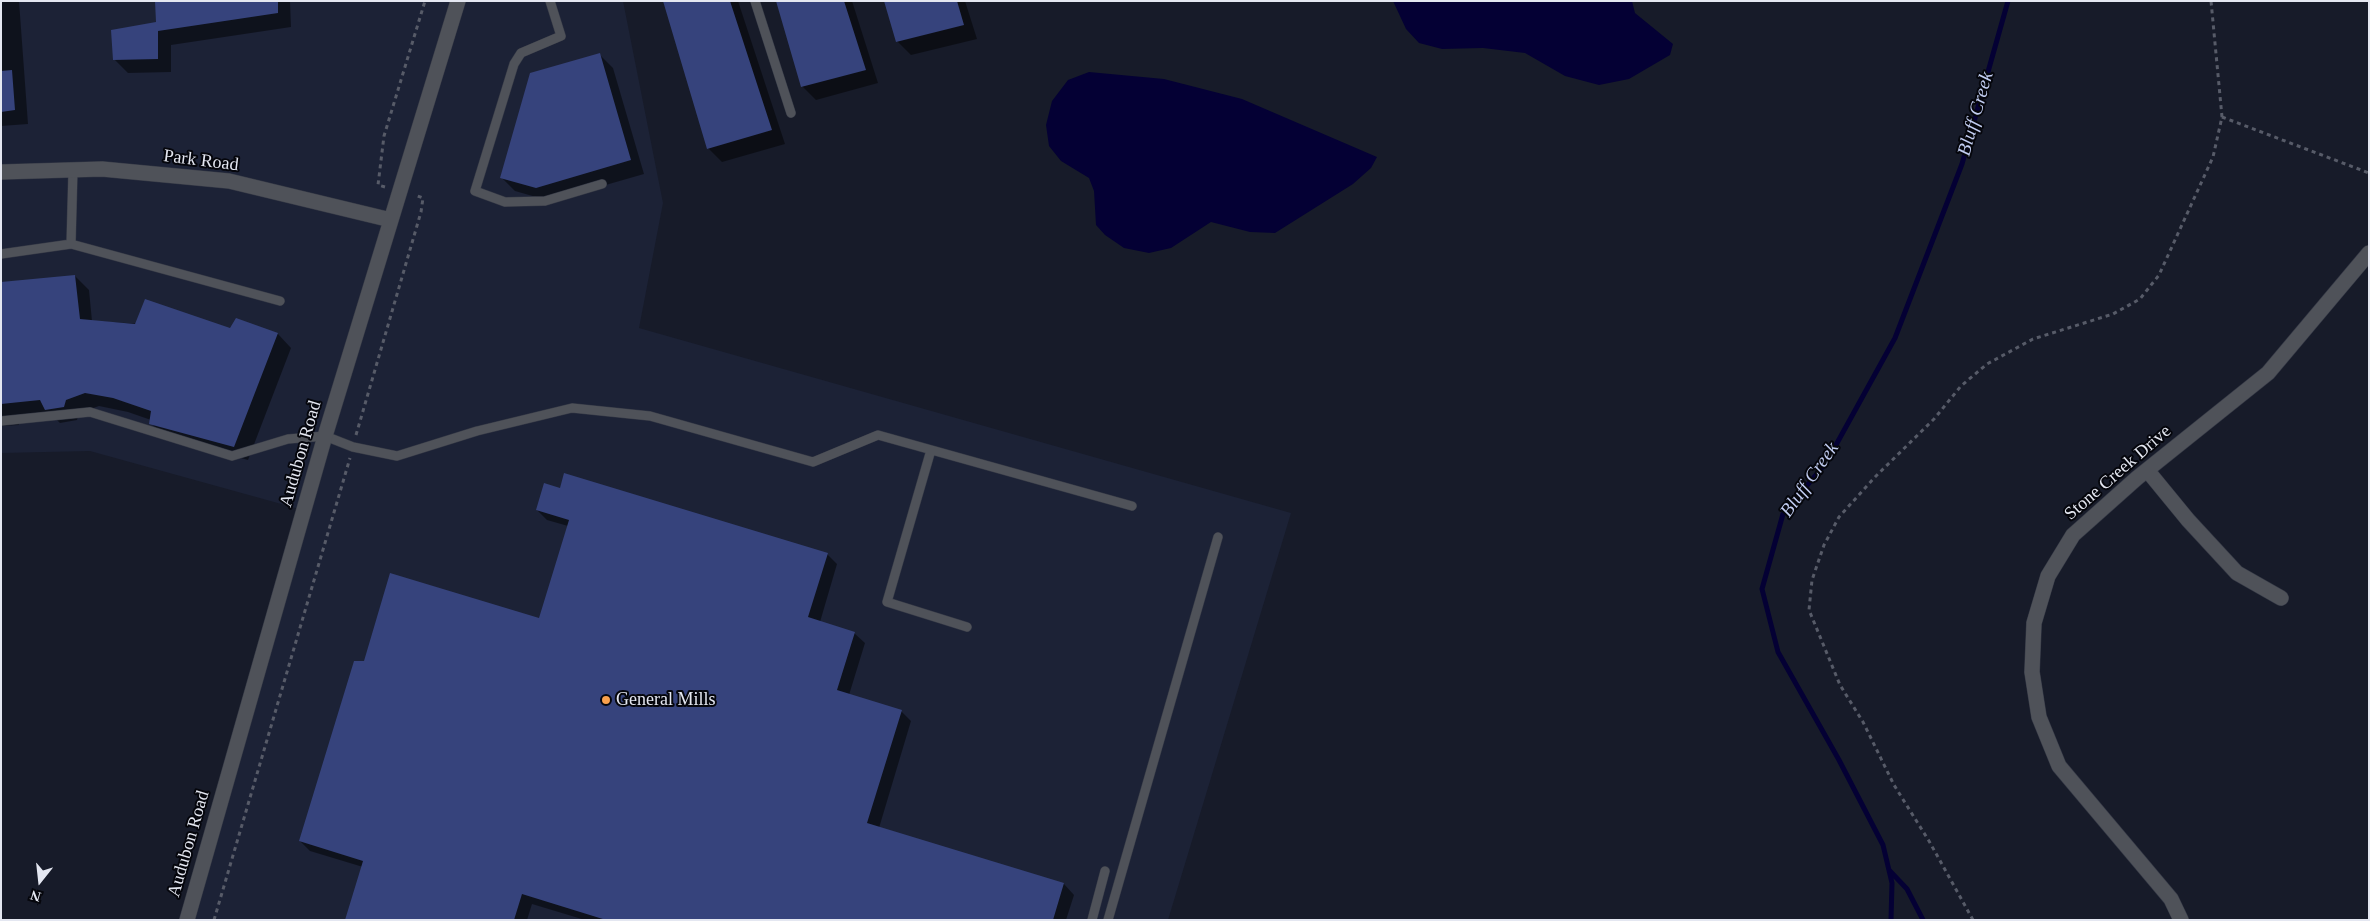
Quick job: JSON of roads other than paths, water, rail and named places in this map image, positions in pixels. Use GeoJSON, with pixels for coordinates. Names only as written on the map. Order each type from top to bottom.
{"type":"FeatureCollection","features":[{"type":"Feature","properties":{"kind":"street","name":"Audubon Road"},"geometry":{"type":"LineString","coordinates":[[187,920],[325,436],[458,1]]}},
{"type":"Feature","properties":{"kind":"street","name":"Park Road"},"geometry":{"type":"LineString","coordinates":[[1,172],[102,169],[229,181],[392,220]]}},
{"type":"Feature","properties":{"kind":"street","name":"Stone Creek Drive"},"geometry":{"type":"LineString","coordinates":[[2181,920],[2172,899],[2059,766],[2039,716],[2032,672],[2034,624],[2048,576],[2073,535],[2147,470],[2268,373],[2369,253]]}},
{"type":"Feature","properties":{"kind":"street"},"geometry":{"type":"LineString","coordinates":[[2147,470],[2188,520],[2237,573],[2281,598]]}},
{"type":"Feature","properties":{"kind":"lane"},"geometry":{"type":"LineString","coordinates":[[550,1],[562,36],[521,53],[514,64],[475,191],[505,202],[545,201],[602,184]]}},
{"type":"Feature","properties":{"kind":"lane"},"geometry":{"type":"LineString","coordinates":[[755,1],[791,113]]}},
{"type":"Feature","properties":{"kind":"lane"},"geometry":{"type":"LineString","coordinates":[[72,244],[73,170]]}},
{"type":"Feature","properties":{"kind":"lane"},"geometry":{"type":"LineString","coordinates":[[1,254],[72,244],[280,301]]}},
{"type":"Feature","properties":{"kind":"lane"},"geometry":{"type":"LineString","coordinates":[[1,421],[90,412],[232,456],[288,439],[325,436],[353,447],[397,456],[478,430],[572,408],[650,416],[813,462],[878,435],[1132,506]]}},
{"type":"Feature","properties":{"kind":"lane"},"geometry":{"type":"LineString","coordinates":[[931,450],[887,602],[967,627]]}},
{"type":"Feature","properties":{"kind":"lane"},"geometry":{"type":"LineString","coordinates":[[1108,920],[1218,537]]}},
{"type":"Feature","properties":{"kind":"lane"},"geometry":{"type":"LineString","coordinates":[[1092,920],[1105,871]]}},
{"type":"Feature","properties":{"kind":"waterway","name":"Bluff Creek"},"geometry":{"type":"LineString","coordinates":[[1891,920],[1892,883],[1883,845],[1839,760],[1778,652],[1762,589],[1783,514],[1826,463],[1895,338],[1962,164],[2008,1]]}},
{"type":"Feature","properties":{"kind":"waterway","name":"Bluff Creek"},"geometry":{"type":"LineString","coordinates":[[1889,870],[1907,889],[1923,920]]}},
{"type":"Feature","properties":{"kind":"place","name":"General Mills"},"geometry":{"type":"Point","coordinates":[606,700]}}]}
